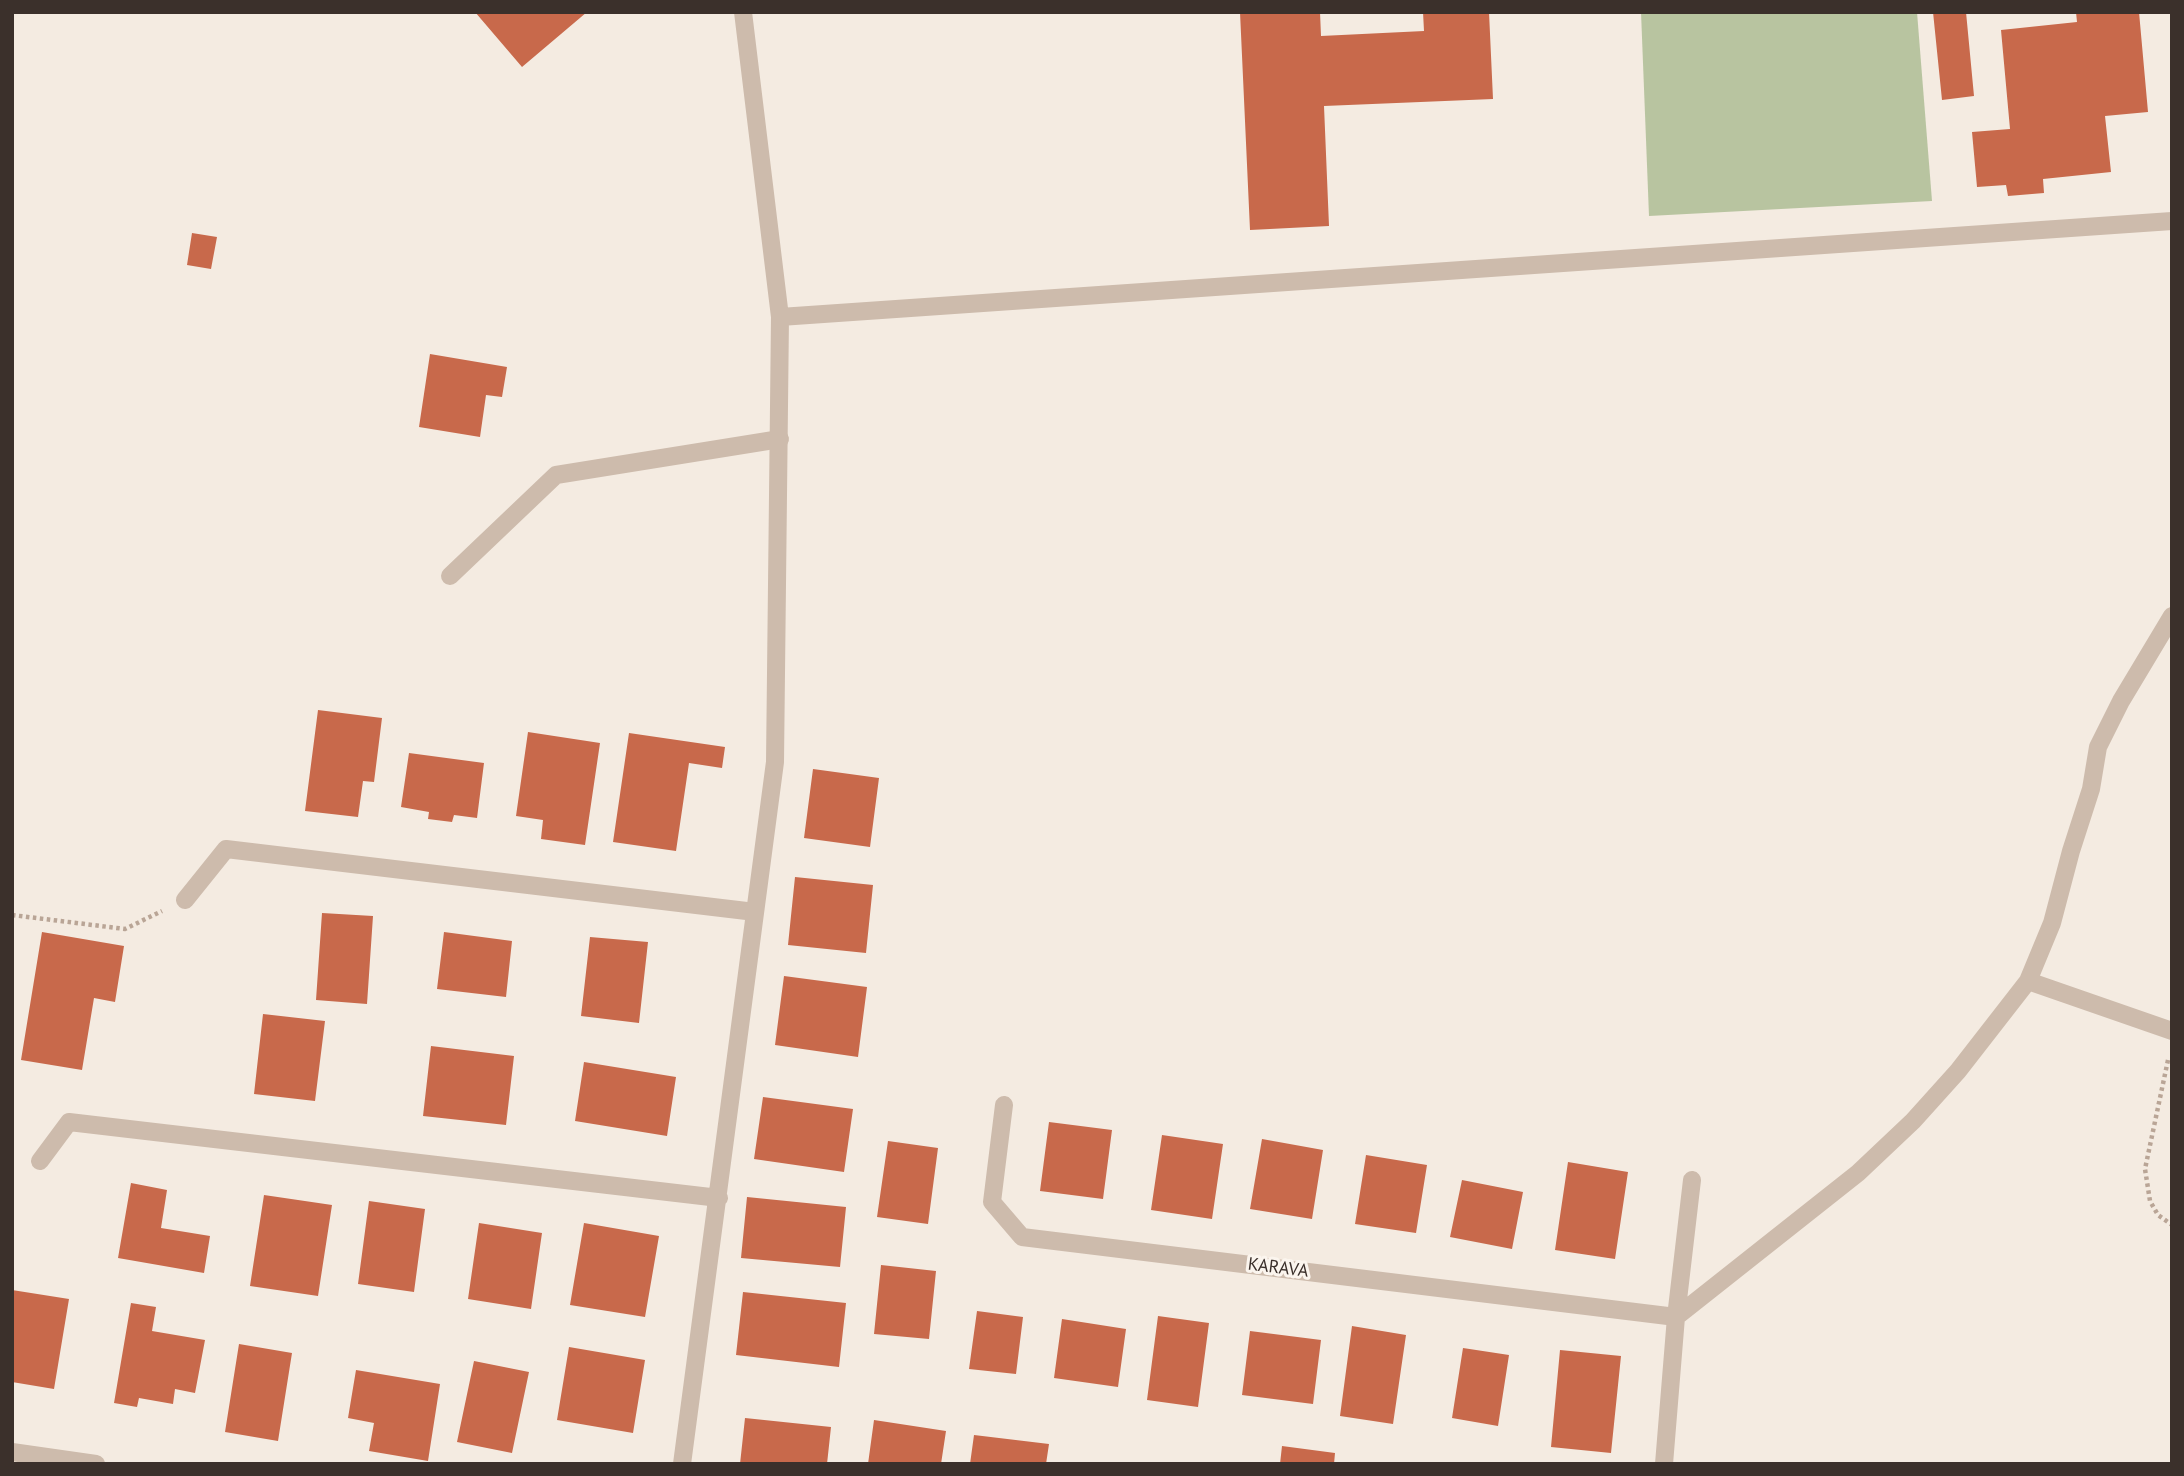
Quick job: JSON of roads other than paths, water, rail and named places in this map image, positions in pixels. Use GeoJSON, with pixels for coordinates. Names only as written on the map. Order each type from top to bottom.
{"type":"FeatureCollection","features":[{"type":"Feature","properties":{"kind":"street"},"geometry":{"type":"LineString","coordinates":[[682,1464],[775,762],[780,317],[743,12]]}},
{"type":"Feature","properties":{"kind":"street"},"geometry":{"type":"LineString","coordinates":[[780,317],[2172,221]]}},
{"type":"Feature","properties":{"kind":"street"},"geometry":{"type":"LineString","coordinates":[[450,576],[556,475],[780,439]]}},
{"type":"Feature","properties":{"kind":"street"},"geometry":{"type":"LineString","coordinates":[[1676,1317],[1858,1173],[1913,1121],[1958,1071],[2028,981],[2052,923],[2091,789],[2098,747],[2121,701],[2172,616]]}},
{"type":"Feature","properties":{"kind":"street"},"geometry":{"type":"LineString","coordinates":[[185,900],[226,849],[755,912]]}},
{"type":"Feature","properties":{"kind":"street"},"geometry":{"type":"LineString","coordinates":[[2028,981],[2172,1031]]}},
{"type":"Feature","properties":{"kind":"street","name":"KARAVA"},"geometry":{"type":"LineString","coordinates":[[1004,1105],[992,1202],[1022,1237],[1676,1317]]}},
{"type":"Feature","properties":{"kind":"street"},"geometry":{"type":"LineString","coordinates":[[40,1161],[69,1122],[719,1198]]}},
{"type":"Feature","properties":{"kind":"street"},"geometry":{"type":"LineString","coordinates":[[1664,1464],[1676,1317],[1692,1180]]}},
{"type":"Feature","properties":{"kind":"street"},"geometry":{"type":"LineString","coordinates":[[12,1452],[96,1464]]}}]}
